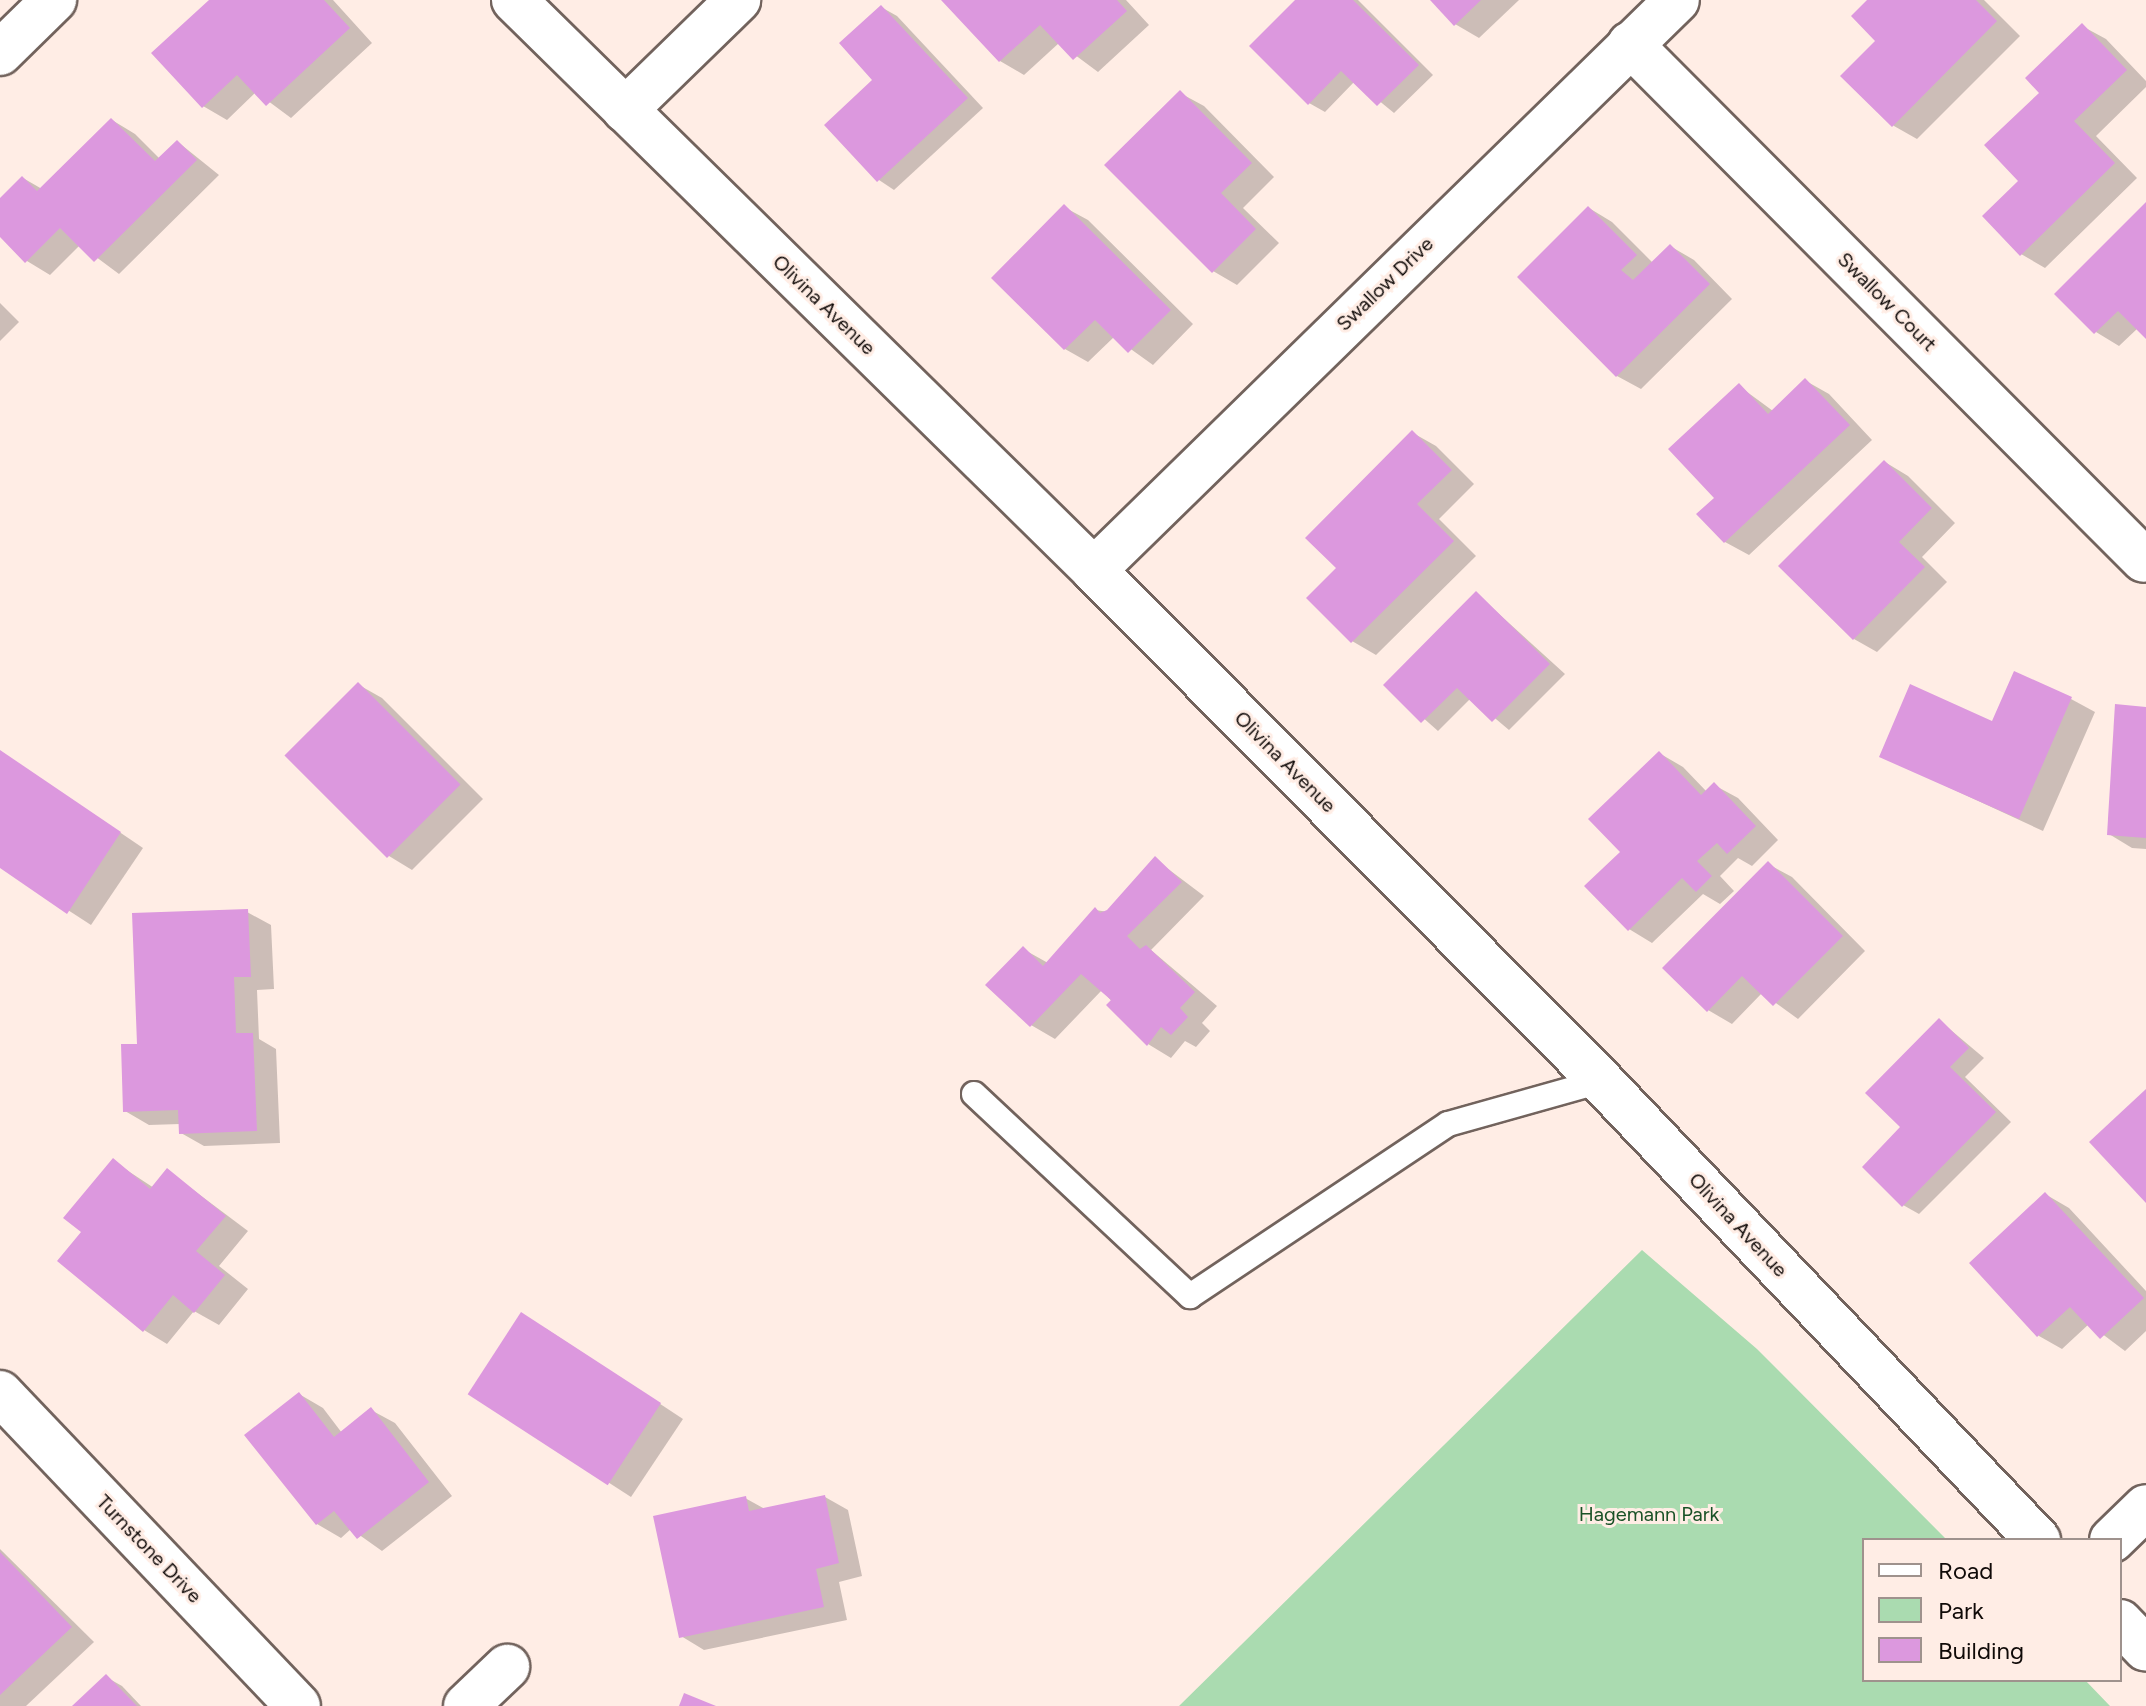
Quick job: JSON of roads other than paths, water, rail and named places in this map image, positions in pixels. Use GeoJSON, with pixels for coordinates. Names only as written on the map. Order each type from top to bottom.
{"type":"FeatureCollection","features":[{"type":"Feature","properties":{"kind":"street"},"geometry":{"type":"LineString","coordinates":[[0,53],[54,0]]}},
{"type":"Feature","properties":{"kind":"street","name":"Olivina Avenue"},"geometry":{"type":"LineString","coordinates":[[514,0],[1094,570],[1601,1081],[2036,1538]]}},
{"type":"Feature","properties":{"kind":"street"},"geometry":{"type":"LineString","coordinates":[[625,110],[738,0]]}},
{"type":"Feature","properties":{"kind":"street","name":"Swallow Drive"},"geometry":{"type":"LineString","coordinates":[[1094,570],[1677,0]]}},
{"type":"Feature","properties":{"kind":"street","name":"Swallow Court"},"geometry":{"type":"LineString","coordinates":[[1630,44],[2144,560]]}},
{"type":"Feature","properties":{"kind":"street","name":"Turnstone Drive"},"geometry":{"type":"LineString","coordinates":[[0,1393],[298,1706]]}},
{"type":"Feature","properties":{"kind":"street"},"geometry":{"type":"LineString","coordinates":[[2114,1538],[2146,1507]]}},
{"type":"Feature","properties":{"kind":"street"},"geometry":{"type":"LineString","coordinates":[[2122,1624],[2146,1649]]}},
{"type":"Feature","properties":{"kind":"street"},"geometry":{"type":"LineString","coordinates":[[466,1706],[507,1667]]}},
{"type":"Feature","properties":{"kind":"lane"},"geometry":{"type":"LineString","coordinates":[[974,1094],[1190,1296],[1448,1124],[1601,1081]]}},
{"type":"Feature","properties":{"kind":"park label","name":"Hagemann Park"},"geometry":{"type":"Point","coordinates":[1649,1514]}}]}
